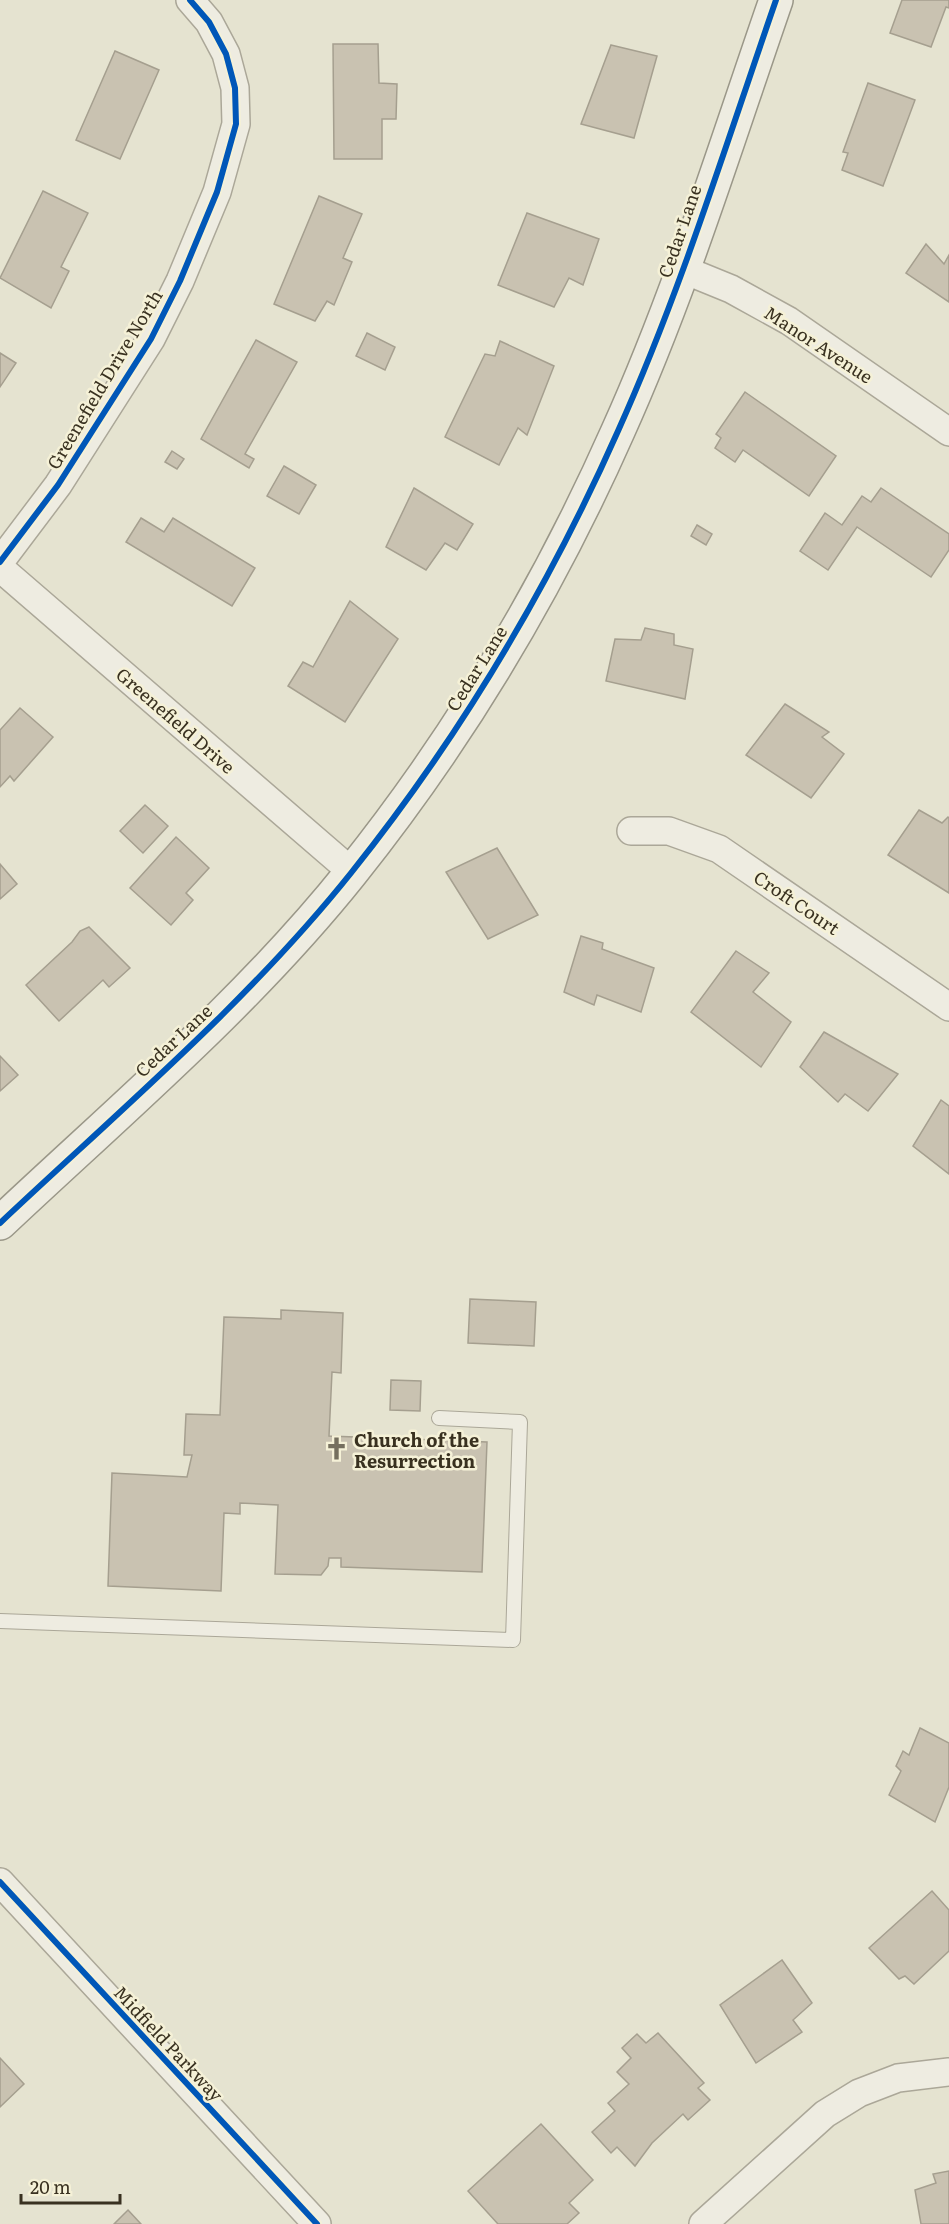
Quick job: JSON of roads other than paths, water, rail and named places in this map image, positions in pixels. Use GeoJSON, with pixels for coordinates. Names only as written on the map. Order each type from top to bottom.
{"type":"FeatureCollection","features":[{"type":"Feature","properties":{"kind":"main road","name":"Cedar Lane"},"geometry":{"type":"LineString","coordinates":[[0,1223],[229,1008],[312,919],[351,872],[438,757],[500,660],[563,547],[619,430],[682,268],[776,0]]}},
{"type":"Feature","properties":{"kind":"street","name":"Greenefield Drive North"},"geometry":{"type":"LineString","coordinates":[[0,562],[58,485],[151,339],[180,282],[217,192],[236,124],[235,88],[221,46],[209,22],[190,0]]}},
{"type":"Feature","properties":{"kind":"street","name":"Manor Avenue"},"geometry":{"type":"LineString","coordinates":[[682,268],[731,289],[789,321],[949,432]]}},
{"type":"Feature","properties":{"kind":"street","name":"Greenefield Drive"},"geometry":{"type":"LineString","coordinates":[[0,568],[351,872]]}},
{"type":"Feature","properties":{"kind":"street","name":"Croft Court"},"geometry":{"type":"LineString","coordinates":[[631,831],[669,831],[719,849],[949,1007]]}},
{"type":"Feature","properties":{"kind":"street","name":"Midfield Parkway"},"geometry":{"type":"LineString","coordinates":[[1,1885],[317,2224]]}},
{"type":"Feature","properties":{"kind":"street"},"geometry":{"type":"LineString","coordinates":[[703,2224],[825,2114],[860,2093],[898,2078],[949,2072]]}},
{"type":"Feature","properties":{"kind":"lane"},"geometry":{"type":"LineString","coordinates":[[0,1621],[513,1640],[520,1422],[439,1418]]}},
{"type":"Feature","properties":{"kind":"place","name":"Church of the Resurrection"},"geometry":{"type":"Point","coordinates":[336,1449]}}]}
